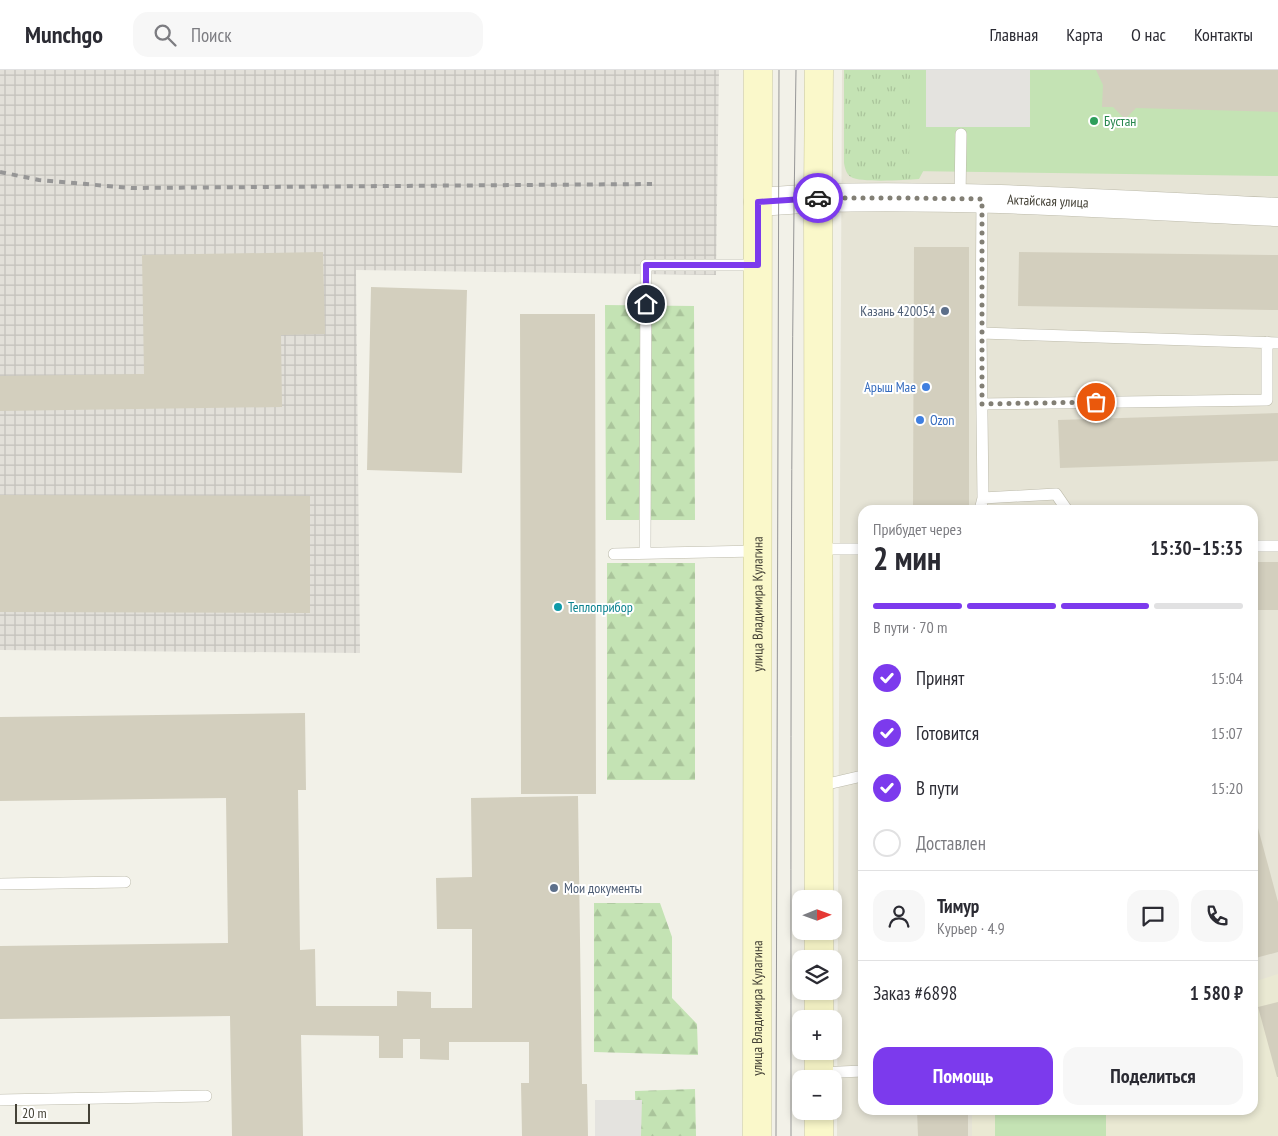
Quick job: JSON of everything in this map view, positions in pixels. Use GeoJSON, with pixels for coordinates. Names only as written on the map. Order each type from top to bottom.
{"type":"FeatureCollection","features":[{"type":"Feature","properties":{"kind":"main road","name":"улица Владимира Кулагина"},"geometry":{"type":"LineString","coordinates":[[757,1136],[758,70]]}},
{"type":"Feature","properties":{"kind":"main road"},"geometry":{"type":"LineString","coordinates":[[819,70],[819,890]]}},
{"type":"Feature","properties":{"kind":"main road"},"geometry":{"type":"LineString","coordinates":[[819,1120],[819,1136]]}},
{"type":"Feature","properties":{"kind":"street","name":"Актайская улица"},"geometry":{"type":"LineString","coordinates":[[758,202],[818,198],[971,199],[1278,212]]}},
{"type":"Feature","properties":{"kind":"lane"},"geometry":{"type":"LineString","coordinates":[[961,134],[971,199],[981,333],[981,505]]}},
{"type":"Feature","properties":{"kind":"lane"},"geometry":{"type":"LineString","coordinates":[[645,553],[646,265],[758,265]]}},
{"type":"Feature","properties":{"kind":"lane"},"geometry":{"type":"LineString","coordinates":[[981,333],[1272,342],[1267,400],[982,404]]}},
{"type":"Feature","properties":{"kind":"lane"},"geometry":{"type":"LineString","coordinates":[[982,498],[1056,494]]}},
{"type":"Feature","properties":{"kind":"lane"},"geometry":{"type":"LineString","coordinates":[[1056,494],[1057,505]]}},
{"type":"Feature","properties":{"kind":"lane"},"geometry":{"type":"LineString","coordinates":[[1056,494],[1064,505]]}},
{"type":"Feature","properties":{"kind":"lane"},"geometry":{"type":"LineString","coordinates":[[1258,546],[1278,546]]}},
{"type":"Feature","properties":{"kind":"lane"},"geometry":{"type":"LineString","coordinates":[[819,549],[858,549]]}},
{"type":"Feature","properties":{"kind":"lane"},"geometry":{"type":"LineString","coordinates":[[614,554],[758,551]]}},
{"type":"Feature","properties":{"kind":"lane"},"geometry":{"type":"LineString","coordinates":[[819,786],[858,777]]}},
{"type":"Feature","properties":{"kind":"lane"},"geometry":{"type":"LineString","coordinates":[[0,884],[125,882]]}},
{"type":"Feature","properties":{"kind":"lane"},"geometry":{"type":"LineString","coordinates":[[819,1068],[858,1071]]}},
{"type":"Feature","properties":{"kind":"lane"},"geometry":{"type":"LineString","coordinates":[[0,1100],[206,1096]]}},
{"type":"Feature","properties":{"kind":"shaded area"},"geometry":{"type":"Polygon","coordinates":[[[0,70],[719,70],[716,275],[356,270],[360,653],[0,650],[0,70]]]}},
{"type":"Feature","properties":{"kind":"shaded area"},"geometry":{"type":"Polygon","coordinates":[[[842,70],[1278,70],[1278,1136],[837,1136],[837,1120],[842,1120],[842,1070],[837,1070],[837,1060],[842,1060],[842,1010],[838,1010],[838,1000],[842,1000],[842,950],[838,950],[838,940],[842,940],[842,890],[838,890],[842,70]]]}},
{"type":"Feature","properties":{"kind":"shaded area"},"geometry":{"type":"Polygon","coordinates":[[[926,70],[1030,70],[1030,127],[926,127],[926,70]]]}},
{"type":"Feature","properties":{"kind":"shaded area"},"geometry":{"type":"Polygon","coordinates":[[[1278,974],[1278,1136],[972,1136],[972,1115],[1258,1115],[1258,980],[1278,974]]]}},
{"type":"Feature","properties":{"kind":"shaded area"},"geometry":{"type":"Polygon","coordinates":[[[595,1100],[642,1100],[641,1136],[595,1136],[595,1100]]]}},
{"type":"Feature","properties":{"kind":"green space"},"geometry":{"type":"Polygon","coordinates":[[[844,70],[912,70],[927,164],[919,179],[864,180],[856,179],[848,174],[844,163],[844,70]]]}},
{"type":"Feature","properties":{"kind":"green space","name":"Бустан"},"geometry":{"type":"Polygon","coordinates":[[[910,70],[1278,70],[1278,176],[909,171],[910,70]]]}},
{"type":"Feature","properties":{"kind":"green space"},"geometry":{"type":"Polygon","coordinates":[[[605,305],[694,306],[695,520],[606,520],[605,305]]]}},
{"type":"Feature","properties":{"kind":"green space"},"geometry":{"type":"Polygon","coordinates":[[[607,563],[695,563],[695,780],[607,780],[607,563]]]}},
{"type":"Feature","properties":{"kind":"green space"},"geometry":{"type":"Polygon","coordinates":[[[594,903],[660,903],[672,937],[672,998],[697,1024],[698,1055],[594,1052],[594,903]]]}},
{"type":"Feature","properties":{"kind":"green space"},"geometry":{"type":"Polygon","coordinates":[[[695,1089],[696,1136],[636,1136],[635,1091],[695,1089]]]}},
{"type":"Feature","properties":{"kind":"green space"},"geometry":{"type":"Polygon","coordinates":[[[995,1115],[1106,1115],[1106,1136],[995,1136],[995,1115]]]}},
{"type":"Feature","properties":{"kind":"building"},"geometry":{"type":"Polygon","coordinates":[[[1096,70],[1278,70],[1278,112],[1136,108],[1125,119],[1113,107],[1102,107],[1103,85],[1096,70]]]}},
{"type":"Feature","properties":{"kind":"building"},"geometry":{"type":"Polygon","coordinates":[[[914,247],[969,247],[969,505],[913,505],[914,247]]]}},
{"type":"Feature","properties":{"kind":"building"},"geometry":{"type":"Polygon","coordinates":[[[323,252],[325,334],[281,335],[282,407],[0,411],[0,376],[144,374],[142,255],[323,252]]]}},
{"type":"Feature","properties":{"kind":"building"},"geometry":{"type":"Polygon","coordinates":[[[1019,252],[1278,255],[1278,310],[1018,306],[1019,252]]]}},
{"type":"Feature","properties":{"kind":"building"},"geometry":{"type":"Polygon","coordinates":[[[371,287],[467,290],[462,473],[367,470],[371,287]]]}},
{"type":"Feature","properties":{"kind":"building","name":"Теплоприбор"},"geometry":{"type":"Polygon","coordinates":[[[520,314],[595,314],[596,794],[521,794],[520,314]]]}},
{"type":"Feature","properties":{"kind":"building"},"geometry":{"type":"Polygon","coordinates":[[[1278,413],[1278,461],[1060,468],[1058,420],[1278,413]]]}},
{"type":"Feature","properties":{"kind":"building"},"geometry":{"type":"Polygon","coordinates":[[[0,495],[310,496],[310,613],[0,612],[0,495]]]}},
{"type":"Feature","properties":{"kind":"building"},"geometry":{"type":"Polygon","coordinates":[[[1258,562],[1278,562],[1278,610],[1258,610],[1258,562]]]}},
{"type":"Feature","properties":{"kind":"building"},"geometry":{"type":"Polygon","coordinates":[[[305,713],[306,790],[298,790],[300,950],[315,949],[316,1006],[397,1006],[397,991],[431,992],[431,1008],[472,1008],[472,929],[437,929],[436,878],[472,877],[471,798],[578,796],[582,1084],[587,1084],[588,1136],[522,1136],[521,1083],[529,1083],[529,1042],[449,1042],[449,1060],[420,1059],[420,1039],[403,1039],[403,1058],[379,1058],[379,1036],[301,1035],[303,1136],[232,1136],[230,1016],[0,1019],[0,946],[228,943],[226,798],[0,801],[0,717],[305,713]]]}},
{"type":"Feature","properties":{"kind":"building"},"geometry":{"type":"Polygon","coordinates":[[[1258,828],[1278,902],[1278,952],[1258,957],[1258,828]]]}},
{"type":"Feature","properties":{"kind":"building"},"geometry":{"type":"Polygon","coordinates":[[[1278,1002],[1278,1077],[1277,1077],[1258,1007],[1278,1002]]]}},
{"type":"Feature","properties":{"kind":"building"},"geometry":{"type":"Polygon","coordinates":[[[917,1115],[968,1115],[968,1136],[918,1136],[917,1115]]]}},
{"type":"Feature","properties":{"kind":"tram line"},"geometry":{"type":"LineString","coordinates":[[776,1136],[779,70]]}},
{"type":"Feature","properties":{"kind":"tram line"},"geometry":{"type":"LineString","coordinates":[[791,1136],[792,470],[796,70]]}},
{"type":"Feature","properties":{"kind":"railway"},"geometry":{"type":"LineString","coordinates":[[0,172],[39,180],[131,188],[652,184]]}},
{"type":"Feature","properties":{"kind":"way so far"},"geometry":{"type":"LineString","coordinates":[[818,198],[982,199],[982,404],[1096,402]]}},
{"type":"Feature","properties":{"kind":"place","name":"Бустан"},"geometry":{"type":"Point","coordinates":[1094,121]}},
{"type":"Feature","properties":{"kind":"place","name":"Казань 420054"},"geometry":{"type":"Point","coordinates":[945,311]}},
{"type":"Feature","properties":{"kind":"place","name":"Арыш Мае"},"geometry":{"type":"Point","coordinates":[926,387]}},
{"type":"Feature","properties":{"kind":"place","name":"Ozon"},"geometry":{"type":"Point","coordinates":[920,420]}},
{"type":"Feature","properties":{"kind":"place","name":"Теплоприбор"},"geometry":{"type":"Point","coordinates":[558,607]}},
{"type":"Feature","properties":{"kind":"place","name":"Мои документы"},"geometry":{"type":"Point","coordinates":[554,888]}},
{"type":"Feature","properties":{"kind":"route"},"geometry":{"type":"LineString","coordinates":[[646,304],[646,265],[758,265],[758,202],[818,198]]}}]}
